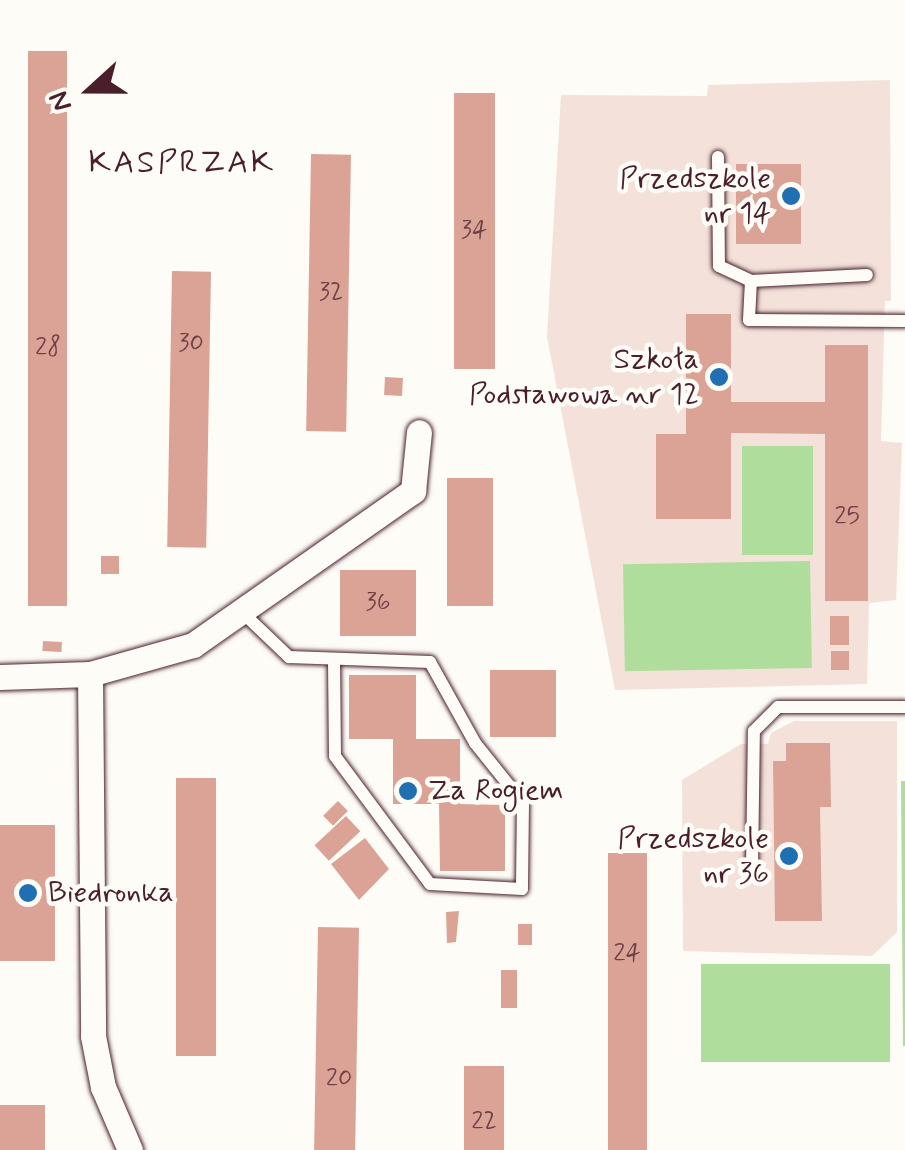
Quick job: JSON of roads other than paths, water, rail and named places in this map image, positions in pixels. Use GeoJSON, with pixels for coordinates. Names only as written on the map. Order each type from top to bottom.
{"type":"FeatureCollection","features":[{"type":"Feature","properties":{"kind":"street"},"geometry":{"type":"LineString","coordinates":[[0,677],[90,674],[164,657],[243,613],[412,491],[419,432]]}},
{"type":"Feature","properties":{"kind":"street"},"geometry":{"type":"LineString","coordinates":[[90,674],[93,1036],[104,1087],[130,1150]]}},
{"type":"Feature","properties":{"kind":"lane"},"geometry":{"type":"LineString","coordinates":[[718,158],[720,266],[750,281],[867,274]]}},
{"type":"Feature","properties":{"kind":"lane"},"geometry":{"type":"LineString","coordinates":[[750,281],[749,320],[905,321]]}},
{"type":"Feature","properties":{"kind":"lane"},"geometry":{"type":"LineString","coordinates":[[243,613],[289,657],[430,662],[476,744],[523,803],[522,889],[430,884],[334,756],[334,660]]}},
{"type":"Feature","properties":{"kind":"lane"},"geometry":{"type":"LineString","coordinates":[[752,868],[754,731],[778,707],[905,707]]}},
{"type":"Feature","properties":{"kind":"place","name":"Przedszkole nr 14"},"geometry":{"type":"Point","coordinates":[791,196]}},
{"type":"Feature","properties":{"kind":"place","name":"Szkoła Podstawowa nr 12"},"geometry":{"type":"Point","coordinates":[719,377]}},
{"type":"Feature","properties":{"kind":"place","name":"Za Rogiem"},"geometry":{"type":"Point","coordinates":[408,791]}},
{"type":"Feature","properties":{"kind":"place","name":"Przedszkole nr 36"},"geometry":{"type":"Point","coordinates":[789,856]}},
{"type":"Feature","properties":{"kind":"place","name":"Biedronka"},"geometry":{"type":"Point","coordinates":[28,893]}},
{"type":"Feature","properties":{"kind":"district","name":"KASPRZAK"},"geometry":{"type":"Point","coordinates":[182,163]}}]}
